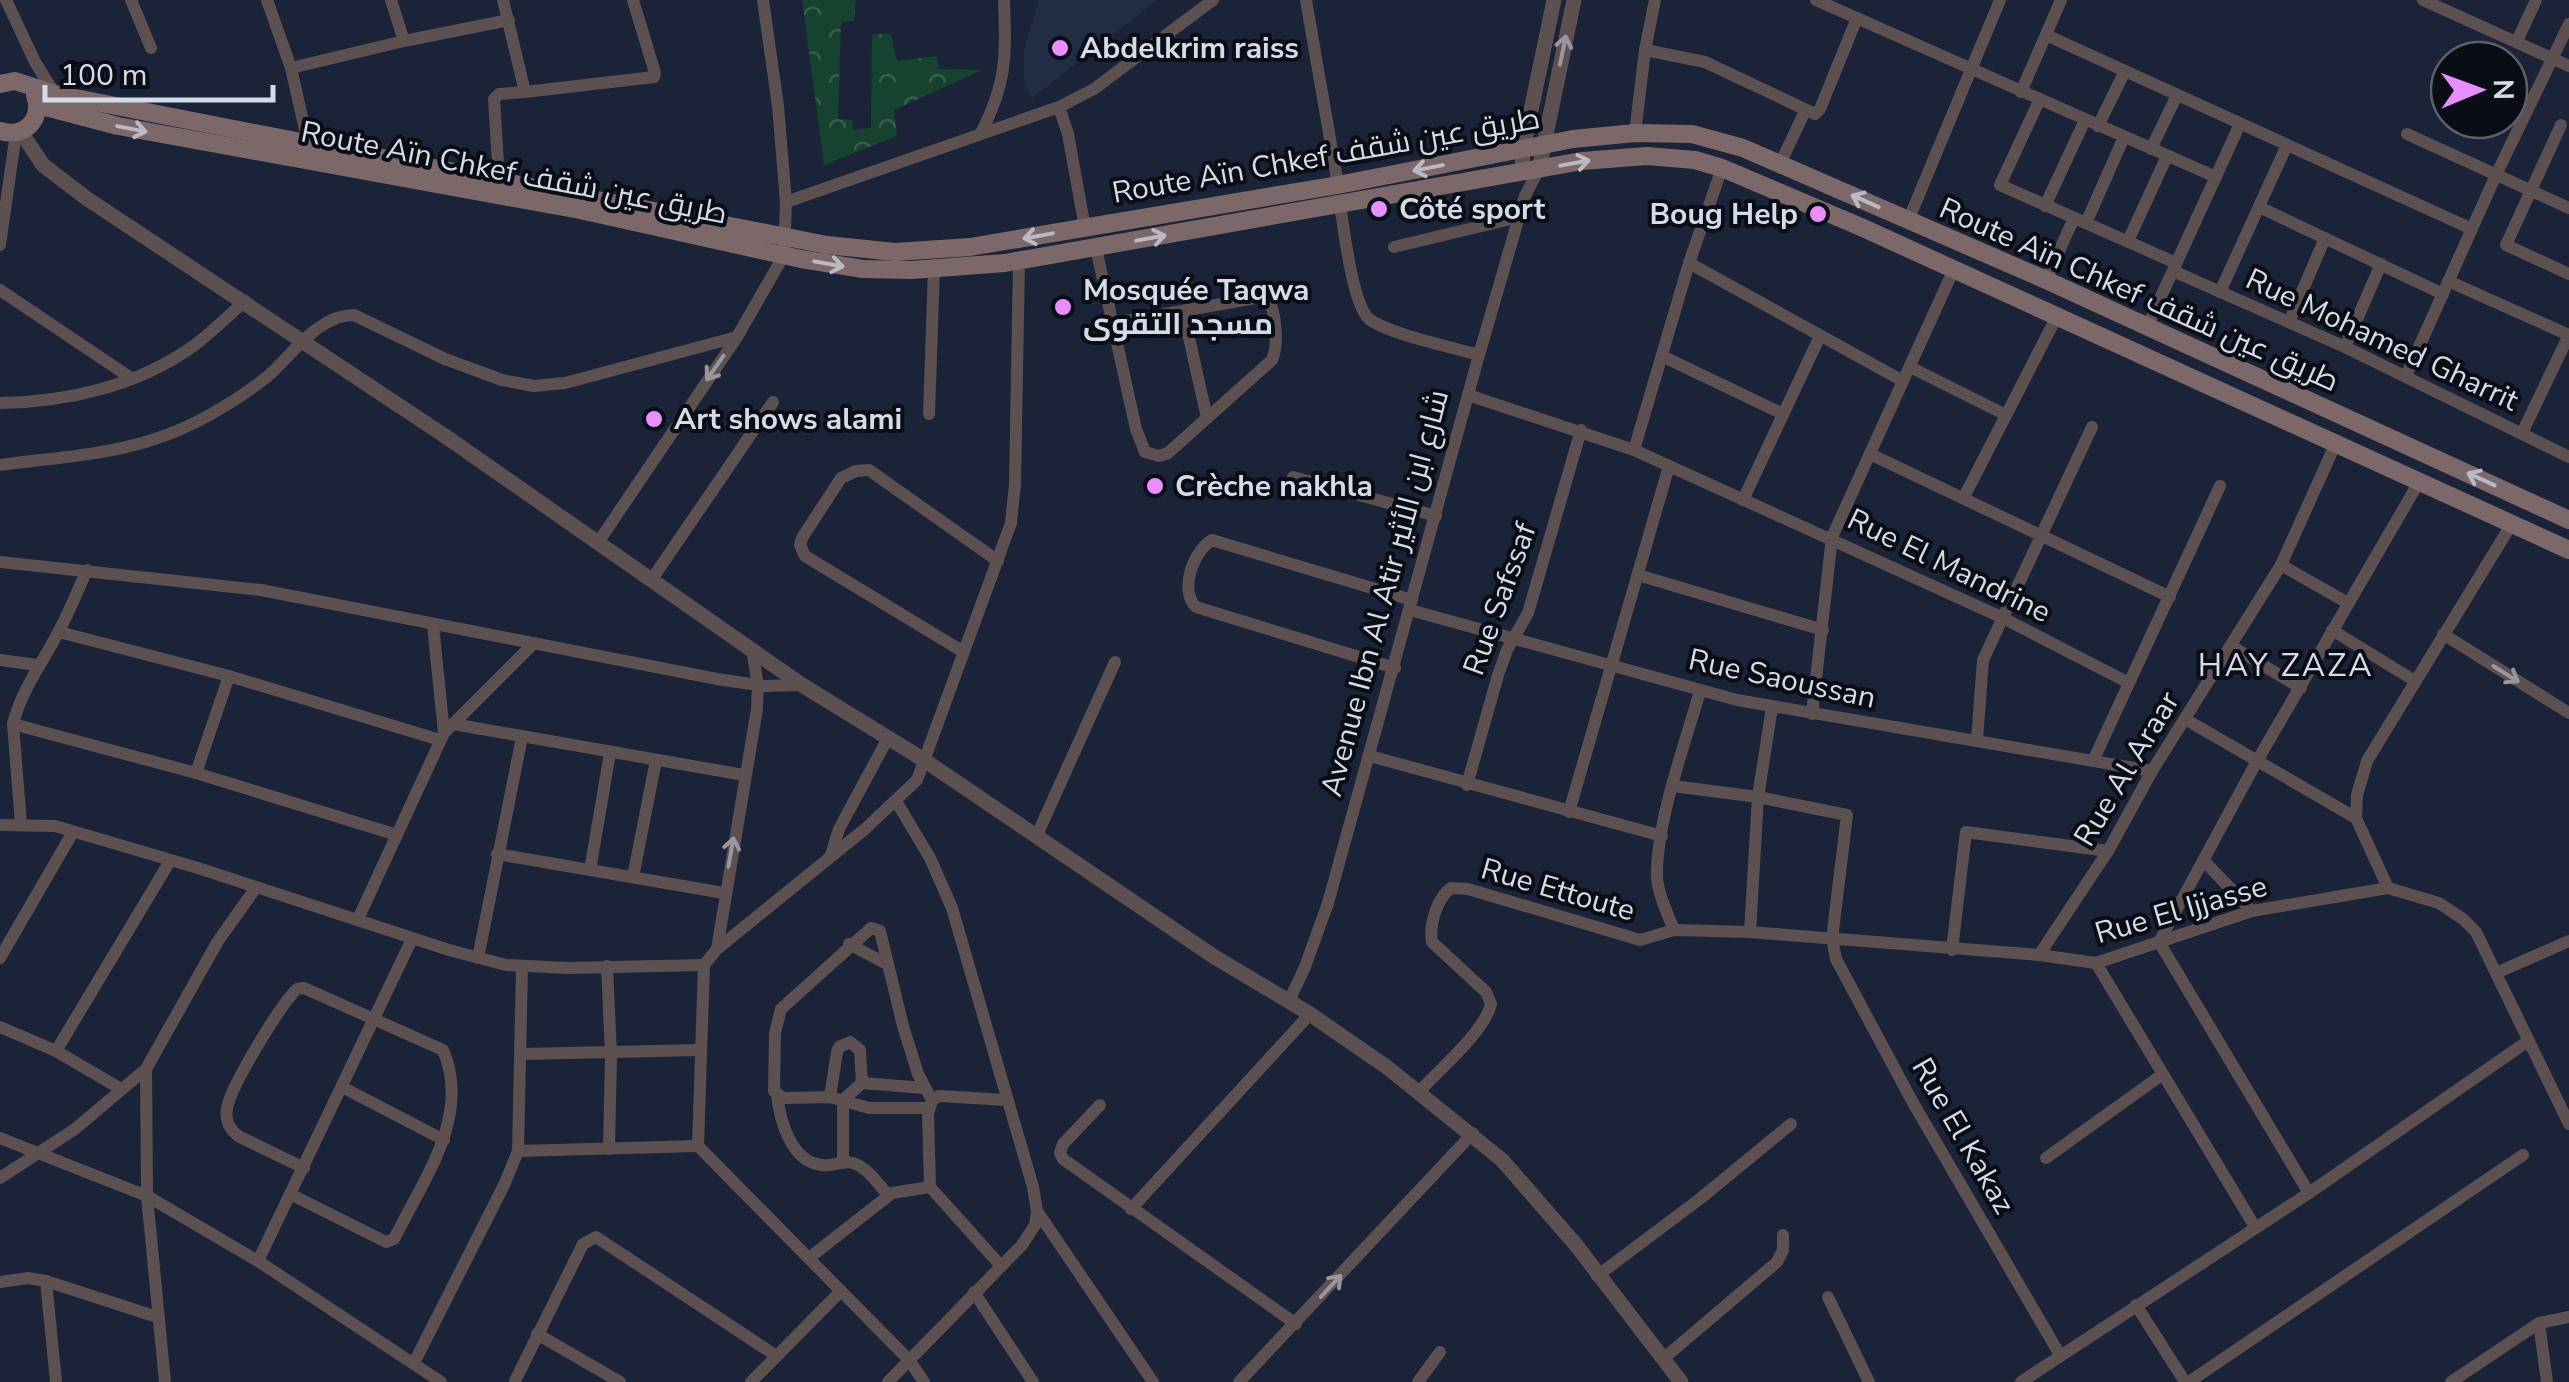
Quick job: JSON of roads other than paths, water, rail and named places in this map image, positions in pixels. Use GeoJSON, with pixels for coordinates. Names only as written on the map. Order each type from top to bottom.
{"type":"FeatureCollection","features":[{"type":"Feature","properties":{"kind":"main road","name":"Route Aïn Chkef طريق عين شقف"},"geometry":{"type":"LineString","coordinates":[[0,83],[16,82],[55,94],[848,248],[894,252],[970,247],[1085,228],[1338,185],[1544,144],[1635,133],[1692,134],[1743,148],[2046,280],[2569,520]]}},
{"type":"Feature","properties":{"kind":"main road"},"geometry":{"type":"LineString","coordinates":[[12,132],[34,121],[38,105],[28,87]]}},
{"type":"Feature","properties":{"kind":"main road","name":"Route Aïn Chkef طريق عين شقف"},"geometry":{"type":"LineString","coordinates":[[38,105],[118,126],[580,210],[852,268],[934,268],[1019,260],[1612,157],[1695,160],[1722,168],[1954,269],[2569,550]]}},
{"type":"Feature","properties":{"kind":"street"},"geometry":{"type":"LineString","coordinates":[[6,0],[55,94]]}},
{"type":"Feature","properties":{"kind":"street"},"geometry":{"type":"LineString","coordinates":[[130,0],[150,48]]}},
{"type":"Feature","properties":{"kind":"street"},"geometry":{"type":"LineString","coordinates":[[267,0],[291,68],[308,142]]}},
{"type":"Feature","properties":{"kind":"street"},"geometry":{"type":"LineString","coordinates":[[391,0],[404,40]]}},
{"type":"Feature","properties":{"kind":"street"},"geometry":{"type":"LineString","coordinates":[[503,0],[525,92]]}},
{"type":"Feature","properties":{"kind":"street"},"geometry":{"type":"LineString","coordinates":[[499,179],[494,98],[499,94],[654,77],[633,0]]}},
{"type":"Feature","properties":{"kind":"street"},"geometry":{"type":"LineString","coordinates":[[599,541],[737,337],[784,255],[786,202],[763,0]]}},
{"type":"Feature","properties":{"kind":"street"},"geometry":{"type":"LineString","coordinates":[[981,133],[1002,82],[1006,52],[1004,0]]}},
{"type":"Feature","properties":{"kind":"street"},"geometry":{"type":"LineString","coordinates":[[786,202],[1059,107],[1094,89],[1213,0]]}},
{"type":"Feature","properties":{"kind":"street"},"geometry":{"type":"LineString","coordinates":[[1306,0],[1338,185]]}},
{"type":"Feature","properties":{"kind":"street","name":"Avenue Ibn Al Atir شارع ابن الأثير"},"geometry":{"type":"LineString","coordinates":[[1530,171],[1523,149],[1554,0]]}},
{"type":"Feature","properties":{"kind":"street","name":"Avenue Ibn Al Atir شارع ابن الأثير"},"geometry":{"type":"LineString","coordinates":[[1289,1000],[1328,904],[1530,171],[1544,144],[1574,0]]}},
{"type":"Feature","properties":{"kind":"street"},"geometry":{"type":"LineString","coordinates":[[1635,133],[1645,50],[1656,0]]}},
{"type":"Feature","properties":{"kind":"street"},"geometry":{"type":"LineString","coordinates":[[1816,0],[2216,178]]}},
{"type":"Feature","properties":{"kind":"street"},"geometry":{"type":"LineString","coordinates":[[1908,221],[2000,0]]}},
{"type":"Feature","properties":{"kind":"street"},"geometry":{"type":"LineString","coordinates":[[2021,92],[2061,0]]}},
{"type":"Feature","properties":{"kind":"street"},"geometry":{"type":"LineString","coordinates":[[2423,0],[2515,40]]}},
{"type":"Feature","properties":{"kind":"street"},"geometry":{"type":"LineString","coordinates":[[2517,40],[2536,0]]}},
{"type":"Feature","properties":{"kind":"street"},"geometry":{"type":"LineString","coordinates":[[1645,50],[1705,62],[1815,114],[1857,18]]}},
{"type":"Feature","properties":{"kind":"street"},"geometry":{"type":"LineString","coordinates":[[291,68],[404,40],[509,20]]}},
{"type":"Feature","properties":{"kind":"street"},"geometry":{"type":"LineString","coordinates":[[2406,376],[2569,24]]}},
{"type":"Feature","properties":{"kind":"street"},"geometry":{"type":"LineString","coordinates":[[2046,34],[2472,229]]}},
{"type":"Feature","properties":{"kind":"street"},"geometry":{"type":"LineString","coordinates":[[2529,47],[2569,66]]}},
{"type":"Feature","properties":{"kind":"street"},"geometry":{"type":"LineString","coordinates":[[2044,206],[2124,71]]}},
{"type":"Feature","properties":{"kind":"street"},"geometry":{"type":"LineString","coordinates":[[2151,150],[2177,95]]}},
{"type":"Feature","properties":{"kind":"street","name":"Rue Mohamed Gharrit"},"geometry":{"type":"LineString","coordinates":[[2039,101],[2000,184],[2128,242],[2220,292],[2345,347],[2569,457]]}},
{"type":"Feature","properties":{"kind":"street"},"geometry":{"type":"LineString","coordinates":[[1059,107],[1068,134],[1085,228]]}},
{"type":"Feature","properties":{"kind":"street"},"geometry":{"type":"LineString","coordinates":[[1780,164],[1805,110]]}},
{"type":"Feature","properties":{"kind":"street"},"geometry":{"type":"LineString","coordinates":[[2147,327],[2240,124]]}},
{"type":"Feature","properties":{"kind":"street"},"geometry":{"type":"LineString","coordinates":[[2569,145],[2558,131],[2506,245],[2569,274]]}},
{"type":"Feature","properties":{"kind":"street"},"geometry":{"type":"LineString","coordinates":[[0,245],[12,132]]}},
{"type":"Feature","properties":{"kind":"street"},"geometry":{"type":"LineString","coordinates":[[12,132],[52,174],[599,541],[802,685],[924,760],[1212,956],[1310,1014],[1473,1134],[1543,1204],[1681,1382]]}},
{"type":"Feature","properties":{"kind":"street"},"geometry":{"type":"LineString","coordinates":[[2407,134],[2569,208]]}},
{"type":"Feature","properties":{"kind":"street"},"geometry":{"type":"LineString","coordinates":[[2046,280],[2124,138]]}},
{"type":"Feature","properties":{"kind":"street"},"geometry":{"type":"LineString","coordinates":[[2220,292],[2287,145]]}},
{"type":"Feature","properties":{"kind":"street"},"geometry":{"type":"LineString","coordinates":[[2128,242],[2167,156]]}},
{"type":"Feature","properties":{"kind":"street"},"geometry":{"type":"LineString","coordinates":[[1634,450],[1689,262],[1722,168]]}},
{"type":"Feature","properties":{"kind":"street"},"geometry":{"type":"LineString","coordinates":[[1340,205],[1353,276],[1368,317],[1386,328],[1479,355]]}},
{"type":"Feature","properties":{"kind":"street"},"geometry":{"type":"LineString","coordinates":[[2259,207],[2381,264],[2569,336],[2522,433]]}},
{"type":"Feature","properties":{"kind":"street"},"geometry":{"type":"LineString","coordinates":[[1394,247],[1519,217]]}},
{"type":"Feature","properties":{"kind":"street"},"geometry":{"type":"LineString","coordinates":[[2289,322],[2325,238]]}},
{"type":"Feature","properties":{"kind":"street"},"geometry":{"type":"LineString","coordinates":[[1096,248],[1130,402],[1145,452],[1159,456],[1168,453],[1274,357],[1272,302],[1264,295],[1114,323]]}},
{"type":"Feature","properties":{"kind":"street"},"geometry":{"type":"LineString","coordinates":[[924,1382],[909,1360],[698,1146],[704,965],[717,949],[917,780],[1010,523],[1015,484],[1019,260]]}},
{"type":"Feature","properties":{"kind":"street"},"geometry":{"type":"LineString","coordinates":[[1689,262],[1903,381]]}},
{"type":"Feature","properties":{"kind":"street"},"geometry":{"type":"LineString","coordinates":[[2345,347],[2381,264]]}},
{"type":"Feature","properties":{"kind":"street"},"geometry":{"type":"LineString","coordinates":[[929,414],[934,268]]}},
{"type":"Feature","properties":{"kind":"street"},"geometry":{"type":"LineString","coordinates":[[1812,714],[1832,537],[1954,269]]}},
{"type":"Feature","properties":{"kind":"street"},"geometry":{"type":"LineString","coordinates":[[0,290],[131,378]]}},
{"type":"Feature","properties":{"kind":"street"},"geometry":{"type":"LineString","coordinates":[[0,403],[81,395],[131,378],[169,362],[246,301]]}},
{"type":"Feature","properties":{"kind":"street"},"geometry":{"type":"LineString","coordinates":[[1183,311],[1207,418]]}},
{"type":"Feature","properties":{"kind":"street"},"geometry":{"type":"LineString","coordinates":[[0,465],[112,453],[179,431],[268,376],[303,340],[338,316],[354,315],[502,380],[547,387],[737,337]]}},
{"type":"Feature","properties":{"kind":"street"},"geometry":{"type":"LineString","coordinates":[[1964,497],[2056,318]]}},
{"type":"Feature","properties":{"kind":"street"},"geometry":{"type":"LineString","coordinates":[[1743,500],[1820,336]]}},
{"type":"Feature","properties":{"kind":"street"},"geometry":{"type":"LineString","coordinates":[[1662,356],[1783,414]]}},
{"type":"Feature","properties":{"kind":"street"},"geometry":{"type":"LineString","coordinates":[[1910,367],[2006,414]]}},
{"type":"Feature","properties":{"kind":"street","name":"Rue El Mandrine"},"geometry":{"type":"LineString","coordinates":[[1468,395],[1634,450],[1832,537],[2130,683]]}},
{"type":"Feature","properties":{"kind":"street"},"geometry":{"type":"LineString","coordinates":[[652,579],[773,402]]}},
{"type":"Feature","properties":{"kind":"street"},"geometry":{"type":"LineString","coordinates":[[1977,740],[1981,669],[2001,617],[2092,426]]}},
{"type":"Feature","properties":{"kind":"street","name":"Rue Safssaf"},"geometry":{"type":"LineString","coordinates":[[1467,785],[1498,675],[1528,613],[1580,430]]}},
{"type":"Feature","properties":{"kind":"street","name":"Rue Al Araar"},"geometry":{"type":"LineString","coordinates":[[2039,955],[2108,851],[2152,770],[2281,565],[2336,445]]}},
{"type":"Feature","properties":{"kind":"street"},"geometry":{"type":"LineString","coordinates":[[1870,454],[2170,597]]}},
{"type":"Feature","properties":{"kind":"street"},"geometry":{"type":"LineString","coordinates":[[1569,812],[1668,466]]}},
{"type":"Feature","properties":{"kind":"street"},"geometry":{"type":"LineString","coordinates":[[962,651],[805,556],[800,545],[802,538],[842,478],[869,470],[998,561]]}},
{"type":"Feature","properties":{"kind":"street"},"geometry":{"type":"LineString","coordinates":[[1293,478],[1436,516]]}},
{"type":"Feature","properties":{"kind":"street"},"geometry":{"type":"LineString","coordinates":[[2309,1193],[2159,942],[2256,761],[2419,482]]}},
{"type":"Feature","properties":{"kind":"street"},"geometry":{"type":"LineString","coordinates":[[2093,761],[2220,486]]}},
{"type":"Feature","properties":{"kind":"street"},"geometry":{"type":"LineString","coordinates":[[2388,888],[2356,818],[2357,795],[2367,760],[2512,524]]}},
{"type":"Feature","properties":{"kind":"street","name":"Rue Saoussan"},"geometry":{"type":"LineString","coordinates":[[1395,668],[1191,604],[1186,590],[1202,547],[1212,540],[1514,639],[1700,691],[1812,714],[2152,770]]}},
{"type":"Feature","properties":{"kind":"street"},"geometry":{"type":"LineString","coordinates":[[0,562],[262,590],[758,685],[802,685]]}},
{"type":"Feature","properties":{"kind":"street"},"geometry":{"type":"LineString","coordinates":[[2281,565],[2348,603]]}},
{"type":"Feature","properties":{"kind":"street"},"geometry":{"type":"LineString","coordinates":[[21,824],[15,716],[37,665],[59,632],[88,570]]}},
{"type":"Feature","properties":{"kind":"street"},"geometry":{"type":"LineString","coordinates":[[1638,575],[1823,630]]}},
{"type":"Feature","properties":{"kind":"street"},"geometry":{"type":"LineString","coordinates":[[432,625],[446,732]]}},
{"type":"Feature","properties":{"kind":"street"},"geometry":{"type":"LineString","coordinates":[[2332,630],[2414,681]]}},
{"type":"Feature","properties":{"kind":"street"},"geometry":{"type":"LineString","coordinates":[[59,632],[446,732],[522,737],[744,775]]}},
{"type":"Feature","properties":{"kind":"street"},"geometry":{"type":"LineString","coordinates":[[2443,634],[2569,714]]}},
{"type":"Feature","properties":{"kind":"street"},"geometry":{"type":"LineString","coordinates":[[358,919],[446,732],[534,644]]}},
{"type":"Feature","properties":{"kind":"street"},"geometry":{"type":"LineString","coordinates":[[2231,646],[2301,688]]}},
{"type":"Feature","properties":{"kind":"street"},"geometry":{"type":"LineString","coordinates":[[717,949],[757,710],[758,685],[752,650]]}},
{"type":"Feature","properties":{"kind":"street"},"geometry":{"type":"LineString","coordinates":[[0,660],[37,665]]}},
{"type":"Feature","properties":{"kind":"street"},"geometry":{"type":"LineString","coordinates":[[1036,835],[1115,662]]}},
{"type":"Feature","properties":{"kind":"street"},"geometry":{"type":"LineString","coordinates":[[196,773],[230,676]]}},
{"type":"Feature","properties":{"kind":"street"},"geometry":{"type":"LineString","coordinates":[[1674,930],[1662,902],[1656,873],[1700,691]]}},
{"type":"Feature","properties":{"kind":"street"},"geometry":{"type":"LineString","coordinates":[[1750,932],[1758,797],[1772,707]]}},
{"type":"Feature","properties":{"kind":"street"},"geometry":{"type":"LineString","coordinates":[[0,712],[397,835]]}},
{"type":"Feature","properties":{"kind":"street"},"geometry":{"type":"LineString","coordinates":[[2185,719],[2356,818]]}},
{"type":"Feature","properties":{"kind":"street"},"geometry":{"type":"LineString","coordinates":[[478,958],[522,737]]}},
{"type":"Feature","properties":{"kind":"street"},"geometry":{"type":"LineString","coordinates":[[831,855],[839,829],[888,738]]}},
{"type":"Feature","properties":{"kind":"street"},"geometry":{"type":"LineString","coordinates":[[590,870],[610,752]]}},
{"type":"Feature","properties":{"kind":"street"},"geometry":{"type":"LineString","coordinates":[[1370,756],[1662,836]]}},
{"type":"Feature","properties":{"kind":"street"},"geometry":{"type":"LineString","coordinates":[[634,877],[656,760]]}},
{"type":"Feature","properties":{"kind":"street"},"geometry":{"type":"LineString","coordinates":[[1674,786],[1846,814],[1832,939]]}},
{"type":"Feature","properties":{"kind":"street"},"geometry":{"type":"LineString","coordinates":[[896,800],[930,858],[952,908],[1037,1211],[1153,1382]]}},
{"type":"Feature","properties":{"kind":"street"},"geometry":{"type":"LineString","coordinates":[[0,825],[73,832],[478,958],[522,967],[704,965]]}},
{"type":"Feature","properties":{"kind":"street"},"geometry":{"type":"LineString","coordinates":[[0,958],[73,832]]}},
{"type":"Feature","properties":{"kind":"street"},"geometry":{"type":"LineString","coordinates":[[1952,950],[1966,832],[2108,851]]}},
{"type":"Feature","properties":{"kind":"street"},"geometry":{"type":"LineString","coordinates":[[498,854],[724,893]]}},
{"type":"Feature","properties":{"kind":"street"},"geometry":{"type":"LineString","coordinates":[[2203,860],[2252,911]]}},
{"type":"Feature","properties":{"kind":"street"},"geometry":{"type":"LineString","coordinates":[[56,1052],[170,861]]}},
{"type":"Feature","properties":{"kind":"street","name":"Rue El Ijjasse"},"geometry":{"type":"LineString","coordinates":[[1674,930],[1750,932],[2039,955],[2096,964],[2252,911],[2388,888],[2430,899],[2463,918],[2482,942],[2569,1124]]}},
{"type":"Feature","properties":{"kind":"street"},"geometry":{"type":"LineString","coordinates":[[0,1178],[75,1129],[146,1069],[218,941],[255,889]]}},
{"type":"Feature","properties":{"kind":"street","name":"Rue Ettoute"},"geometry":{"type":"LineString","coordinates":[[1418,1093],[1475,1032],[1491,1004],[1486,992],[1432,942],[1431,928],[1446,890],[1468,889],[1640,940],[1674,930]]}},
{"type":"Feature","properties":{"kind":"street"},"geometry":{"type":"LineString","coordinates":[[888,1196],[853,1163],[819,1165],[798,1152],[786,1131],[773,1084],[777,1016],[786,1002],[867,929],[877,928],[928,1099],[930,1187],[1001,1266]]}},
{"type":"Feature","properties":{"kind":"street"},"geometry":{"type":"LineString","coordinates":[[258,1261],[412,938]]}},
{"type":"Feature","properties":{"kind":"street","name":"Rue El Kakaz"},"geometry":{"type":"LineString","coordinates":[[1832,939],[1836,959],[1912,1101],[2060,1354]]}},
{"type":"Feature","properties":{"kind":"street"},"geometry":{"type":"LineString","coordinates":[[2496,973],[2569,940]]}},
{"type":"Feature","properties":{"kind":"street"},"geometry":{"type":"LineString","coordinates":[[849,944],[886,963]]}},
{"type":"Feature","properties":{"kind":"street"},"geometry":{"type":"LineString","coordinates":[[2096,964],[2255,1228]]}},
{"type":"Feature","properties":{"kind":"street"},"geometry":{"type":"LineString","coordinates":[[607,966],[612,1054],[609,1148]]}},
{"type":"Feature","properties":{"kind":"street"},"geometry":{"type":"LineString","coordinates":[[414,1363],[506,1183],[518,1150],[522,967]]}},
{"type":"Feature","properties":{"kind":"street"},"geometry":{"type":"LineString","coordinates":[[292,1194],[390,1242],[444,1140],[452,1109],[446,1054],[434,1043],[304,988],[297,989],[280,1008],[227,1107],[230,1130],[304,1168]]}},
{"type":"Feature","properties":{"kind":"street"},"geometry":{"type":"LineString","coordinates":[[1131,1209],[1310,1014]]}},
{"type":"Feature","properties":{"kind":"street"},"geometry":{"type":"LineString","coordinates":[[0,1027],[56,1052],[121,1089]]}},
{"type":"Feature","properties":{"kind":"street"},"geometry":{"type":"LineString","coordinates":[[2020,1382],[2309,1193],[2528,1041]]}},
{"type":"Feature","properties":{"kind":"street"},"geometry":{"type":"LineString","coordinates":[[843,1163],[834,1059],[839,1047],[854,1044],[860,1050],[862,1083]]}},
{"type":"Feature","properties":{"kind":"street"},"geometry":{"type":"LineString","coordinates":[[522,1054],[701,1050]]}},
{"type":"Feature","properties":{"kind":"street"},"geometry":{"type":"LineString","coordinates":[[146,1069],[148,1196],[165,1382]]}},
{"type":"Feature","properties":{"kind":"street"},"geometry":{"type":"LineString","coordinates":[[2046,1158],[2163,1074]]}},
{"type":"Feature","properties":{"kind":"street"},"geometry":{"type":"LineString","coordinates":[[837,1099],[862,1083],[928,1099]]}},
{"type":"Feature","properties":{"kind":"street"},"geometry":{"type":"LineString","coordinates":[[342,1087],[444,1140]]}},
{"type":"Feature","properties":{"kind":"street"},"geometry":{"type":"LineString","coordinates":[[778,1096],[837,1099],[869,1108],[939,1096],[1006,1100]]}},
{"type":"Feature","properties":{"kind":"street"},"geometry":{"type":"LineString","coordinates":[[1100,1105],[1063,1144],[1060,1153],[1068,1164],[1296,1324]]}},
{"type":"Feature","properties":{"kind":"street"},"geometry":{"type":"LineString","coordinates":[[1597,1276],[1791,1124]]}},
{"type":"Feature","properties":{"kind":"street"},"geometry":{"type":"LineString","coordinates":[[1239,1382],[1473,1134]]}},
{"type":"Feature","properties":{"kind":"street"},"geometry":{"type":"LineString","coordinates":[[0,1138],[148,1196],[258,1261],[441,1382]]}},
{"type":"Feature","properties":{"kind":"street"},"geometry":{"type":"LineString","coordinates":[[518,1150],[698,1146]]}},
{"type":"Feature","properties":{"kind":"street"},"geometry":{"type":"LineString","coordinates":[[2136,1305],[2187,1382],[2523,1155]]}},
{"type":"Feature","properties":{"kind":"street"},"geometry":{"type":"LineString","coordinates":[[809,1258],[888,1196],[913,1187],[930,1187]]}},
{"type":"Feature","properties":{"kind":"street"},"geometry":{"type":"LineString","coordinates":[[888,1382],[1022,1245],[1035,1225],[1037,1211]]}},
{"type":"Feature","properties":{"kind":"street"},"geometry":{"type":"LineString","coordinates":[[1663,1360],[1777,1262],[1783,1250],[1783,1235]]}},
{"type":"Feature","properties":{"kind":"street"},"geometry":{"type":"LineString","coordinates":[[515,1381],[583,1244],[596,1236],[775,1354]]}},
{"type":"Feature","properties":{"kind":"street"},"geometry":{"type":"LineString","coordinates":[[0,1282],[28,1278],[46,1281],[158,1317]]}},
{"type":"Feature","properties":{"kind":"street"},"geometry":{"type":"LineString","coordinates":[[46,1281],[56,1382]]}},
{"type":"Feature","properties":{"kind":"street"},"geometry":{"type":"LineString","coordinates":[[751,1382],[841,1290]]}},
{"type":"Feature","properties":{"kind":"street"},"geometry":{"type":"LineString","coordinates":[[974,1292],[1033,1382]]}},
{"type":"Feature","properties":{"kind":"street"},"geometry":{"type":"LineString","coordinates":[[1828,1298],[1869,1382]]}},
{"type":"Feature","properties":{"kind":"street"},"geometry":{"type":"LineString","coordinates":[[2450,1382],[2538,1323],[2569,1317]]}},
{"type":"Feature","properties":{"kind":"street"},"geometry":{"type":"LineString","coordinates":[[2538,1323],[2547,1382]]}},
{"type":"Feature","properties":{"kind":"street"},"geometry":{"type":"LineString","coordinates":[[537,1334],[620,1382]]}},
{"type":"Feature","properties":{"kind":"street"},"geometry":{"type":"LineString","coordinates":[[1418,1382],[1440,1352]]}},
{"type":"Feature","properties":{"kind":"place","name":"Abdelkrim raiss"},"geometry":{"type":"Point","coordinates":[1060,48]}},
{"type":"Feature","properties":{"kind":"place","name":"Côté sport"},"geometry":{"type":"Point","coordinates":[1379,209]}},
{"type":"Feature","properties":{"kind":"place","name":"Boug Help"},"geometry":{"type":"Point","coordinates":[1818,214]}},
{"type":"Feature","properties":{"kind":"place","name":"Mosquée Taqwa مسجد التقوى"},"geometry":{"type":"Point","coordinates":[1063,307]}},
{"type":"Feature","properties":{"kind":"place","name":"Art shows alami"},"geometry":{"type":"Point","coordinates":[654,419]}},
{"type":"Feature","properties":{"kind":"place","name":"Crèche nakhla"},"geometry":{"type":"Point","coordinates":[1155,486]}},
{"type":"Feature","properties":{"kind":"district","name":"HAY ZAZA"},"geometry":{"type":"Point","coordinates":[2286,665]}}]}
